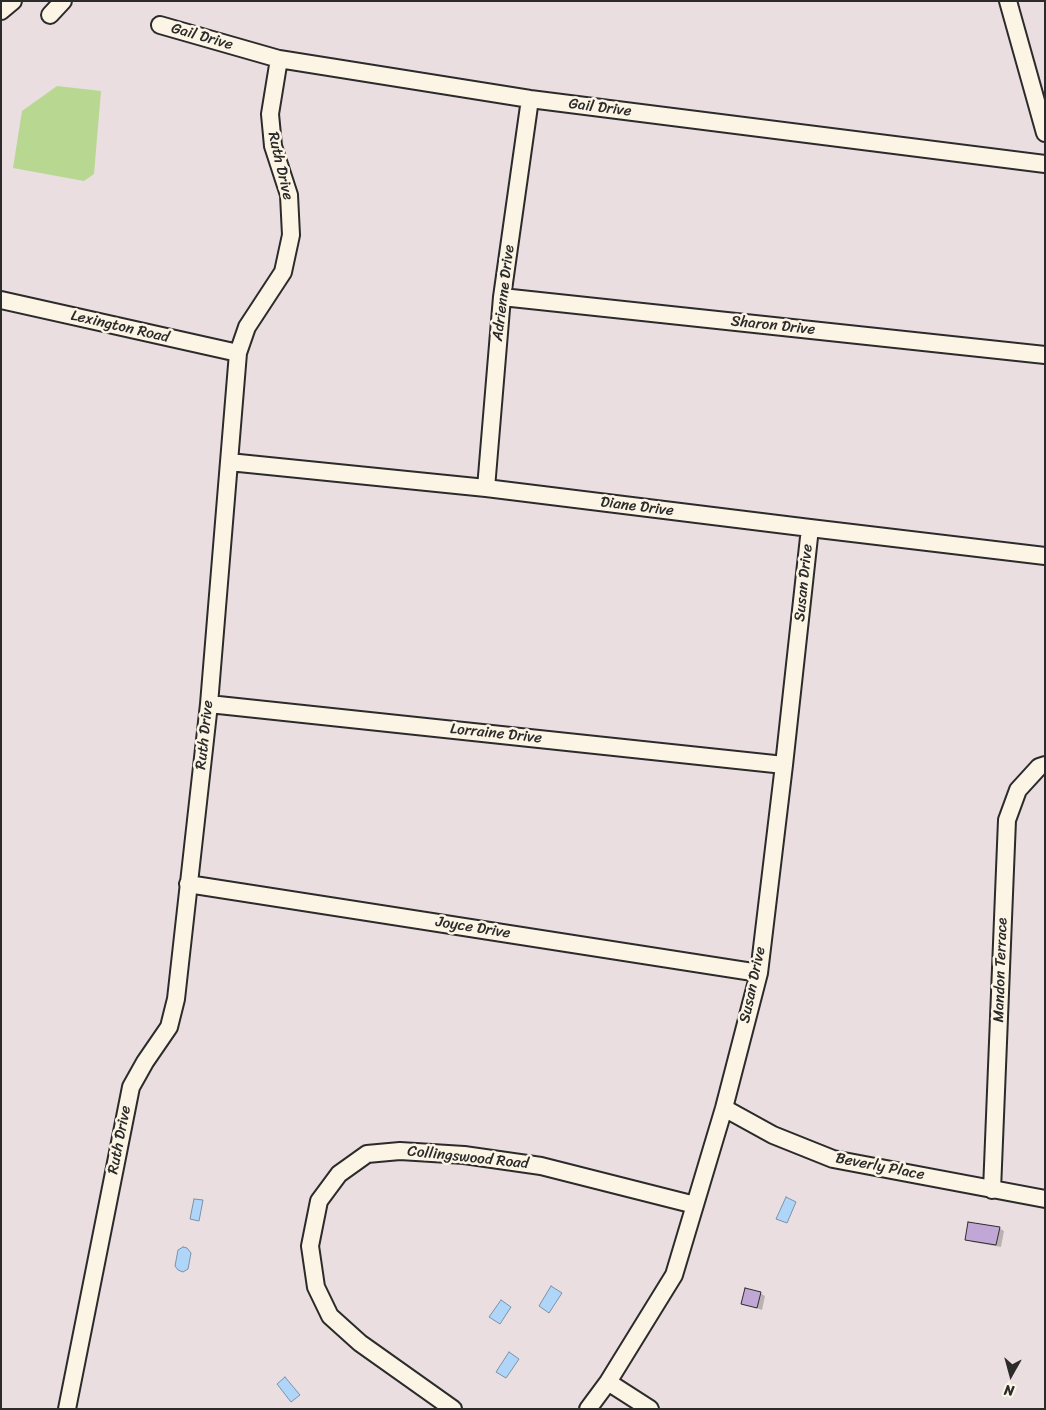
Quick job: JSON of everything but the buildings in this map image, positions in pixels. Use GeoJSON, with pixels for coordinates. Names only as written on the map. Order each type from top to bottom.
{"type":"FeatureCollection","features":[{"type":"Feature","properties":{"kind":"street"},"geometry":{"type":"LineString","coordinates":[[1,11],[13,1]]}},
{"type":"Feature","properties":{"kind":"street"},"geometry":{"type":"LineString","coordinates":[[50,15],[63,1]]}},
{"type":"Feature","properties":{"kind":"street"},"geometry":{"type":"LineString","coordinates":[[1008,1],[1045,133]]}},
{"type":"Feature","properties":{"kind":"street","name":"Gail Drive"},"geometry":{"type":"LineString","coordinates":[[160,25],[279,59],[530,99],[1045,164]]}},
{"type":"Feature","properties":{"kind":"street","name":"Ruth Drive"},"geometry":{"type":"LineString","coordinates":[[67,1409],[131,1087],[169,1026],[176,999],[209,704],[238,353],[247,327],[283,272],[291,235],[289,195],[273,146],[270,114],[279,59]]}},
{"type":"Feature","properties":{"kind":"street","name":"Adrienne Drive"},"geometry":{"type":"LineString","coordinates":[[486,488],[502,297],[530,99]]}},
{"type":"Feature","properties":{"kind":"street","name":"Sharon Drive"},"geometry":{"type":"LineString","coordinates":[[502,297],[1045,355]]}},
{"type":"Feature","properties":{"kind":"street","name":"Lexington Road"},"geometry":{"type":"LineString","coordinates":[[1,300],[238,353]]}},
{"type":"Feature","properties":{"kind":"street","name":"Diane Drive"},"geometry":{"type":"LineString","coordinates":[[229,462],[486,488],[1045,556]]}},
{"type":"Feature","properties":{"kind":"street","name":"Susan Drive"},"geometry":{"type":"LineString","coordinates":[[588,1409],[608,1382],[674,1275],[724,1108],[759,973],[810,528]]}},
{"type":"Feature","properties":{"kind":"street","name":"Lorraine Drive"},"geometry":{"type":"LineString","coordinates":[[209,704],[784,765]]}},
{"type":"Feature","properties":{"kind":"street","name":"Mandon Terrace"},"geometry":{"type":"LineString","coordinates":[[992,1190],[1007,820],[1018,790],[1039,767],[1045,765]]}},
{"type":"Feature","properties":{"kind":"street","name":"Joyce Drive"},"geometry":{"type":"LineString","coordinates":[[188,884],[759,973]]}},
{"type":"Feature","properties":{"kind":"street","name":"Beverly Place"},"geometry":{"type":"LineString","coordinates":[[724,1108],[773,1135],[833,1159],[1045,1199]]}},
{"type":"Feature","properties":{"kind":"street","name":"Collingswood Road"},"geometry":{"type":"LineString","coordinates":[[453,1409],[360,1343],[330,1316],[316,1287],[310,1246],[319,1201],[339,1174],[366,1154],[400,1151],[464,1155],[541,1166],[695,1205]]}},
{"type":"Feature","properties":{"kind":"street"},"geometry":{"type":"LineString","coordinates":[[608,1382],[650,1409]]}},
{"type":"Feature","properties":{"kind":"green space"},"geometry":{"type":"Polygon","coordinates":[[[57,86],[101,91],[94,174],[84,181],[13,168],[22,111],[57,86]]]}},
{"type":"Feature","properties":{"kind":"water"},"geometry":{"type":"Polygon","coordinates":[[[786,1197],[796,1202],[787,1223],[776,1219],[786,1197]]]}},
{"type":"Feature","properties":{"kind":"water"},"geometry":{"type":"Polygon","coordinates":[[[194,1199],[203,1200],[199,1221],[190,1219],[194,1199]]]}},
{"type":"Feature","properties":{"kind":"water"},"geometry":{"type":"Polygon","coordinates":[[[183,1247],[187,1248],[191,1253],[188,1269],[183,1272],[175,1266],[178,1250],[183,1247]]]}},
{"type":"Feature","properties":{"kind":"water"},"geometry":{"type":"Polygon","coordinates":[[[551,1286],[562,1293],[549,1313],[539,1306],[551,1286]]]}},
{"type":"Feature","properties":{"kind":"water"},"geometry":{"type":"Polygon","coordinates":[[[501,1300],[511,1307],[500,1324],[489,1317],[501,1300]]]}},
{"type":"Feature","properties":{"kind":"water"},"geometry":{"type":"Polygon","coordinates":[[[509,1352],[519,1359],[506,1378],[496,1372],[509,1352]]]}},
{"type":"Feature","properties":{"kind":"water"},"geometry":{"type":"Polygon","coordinates":[[[285,1377],[300,1395],[291,1402],[277,1384],[285,1377]]]}}]}
